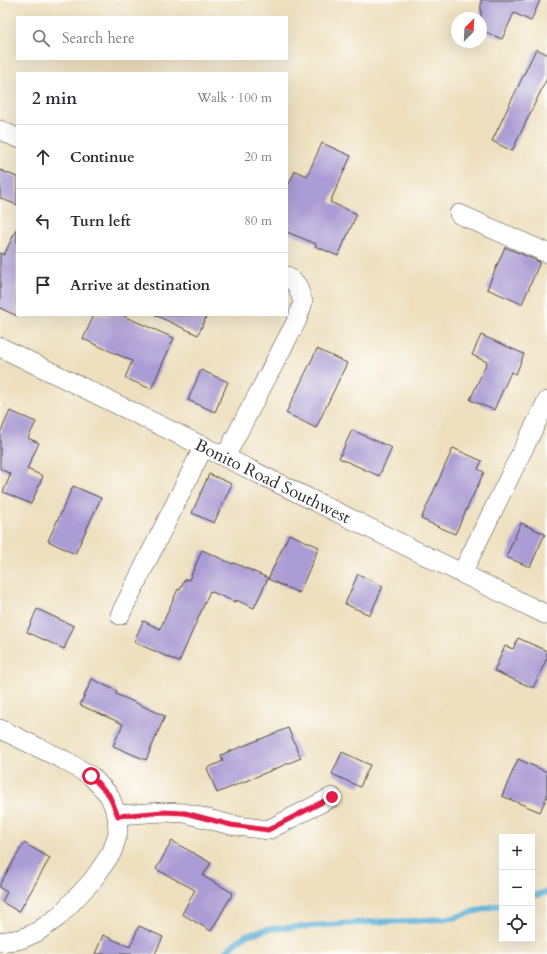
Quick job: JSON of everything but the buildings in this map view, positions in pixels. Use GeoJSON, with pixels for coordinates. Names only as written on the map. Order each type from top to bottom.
{"type":"FeatureCollection","features":[{"type":"Feature","properties":{"kind":"street"},"geometry":{"type":"LineString","coordinates":[[0,130],[16,138]]}},
{"type":"Feature","properties":{"kind":"street"},"geometry":{"type":"LineString","coordinates":[[459,214],[547,253]]}},
{"type":"Feature","properties":{"kind":"street"},"geometry":{"type":"LineString","coordinates":[[225,457],[297,320],[304,302],[297,285],[288,277]]}},
{"type":"Feature","properties":{"kind":"street","name":"Bonito Road Southwest"},"geometry":{"type":"LineString","coordinates":[[0,346],[547,615]]}},
{"type":"Feature","properties":{"kind":"street"},"geometry":{"type":"LineString","coordinates":[[462,573],[547,401]]}},
{"type":"Feature","properties":{"kind":"street"},"geometry":{"type":"LineString","coordinates":[[120,615],[204,446]]}},
{"type":"Feature","properties":{"kind":"street"},"geometry":{"type":"LineString","coordinates":[[0,729],[64,760],[91,776],[109,795],[118,816],[118,833],[112,852],[92,881],[58,917],[37,932],[20,939],[1,942]]}},
{"type":"Feature","properties":{"kind":"street"},"geometry":{"type":"LineString","coordinates":[[118,816],[163,812],[185,813],[231,825],[268,830],[332,797]]}},
{"type":"Feature","properties":{"kind":"waterway"},"geometry":{"type":"LineString","coordinates":[[535,895],[547,892]]}},
{"type":"Feature","properties":{"kind":"waterway"},"geometry":{"type":"LineString","coordinates":[[224,954],[246,935],[269,929],[453,918],[499,905]]}},
{"type":"Feature","properties":{"kind":"route"},"geometry":{"type":"LineString","coordinates":[[91,776],[109,795],[118,816],[163,812],[185,813],[231,825],[268,830],[332,797]]}}]}
